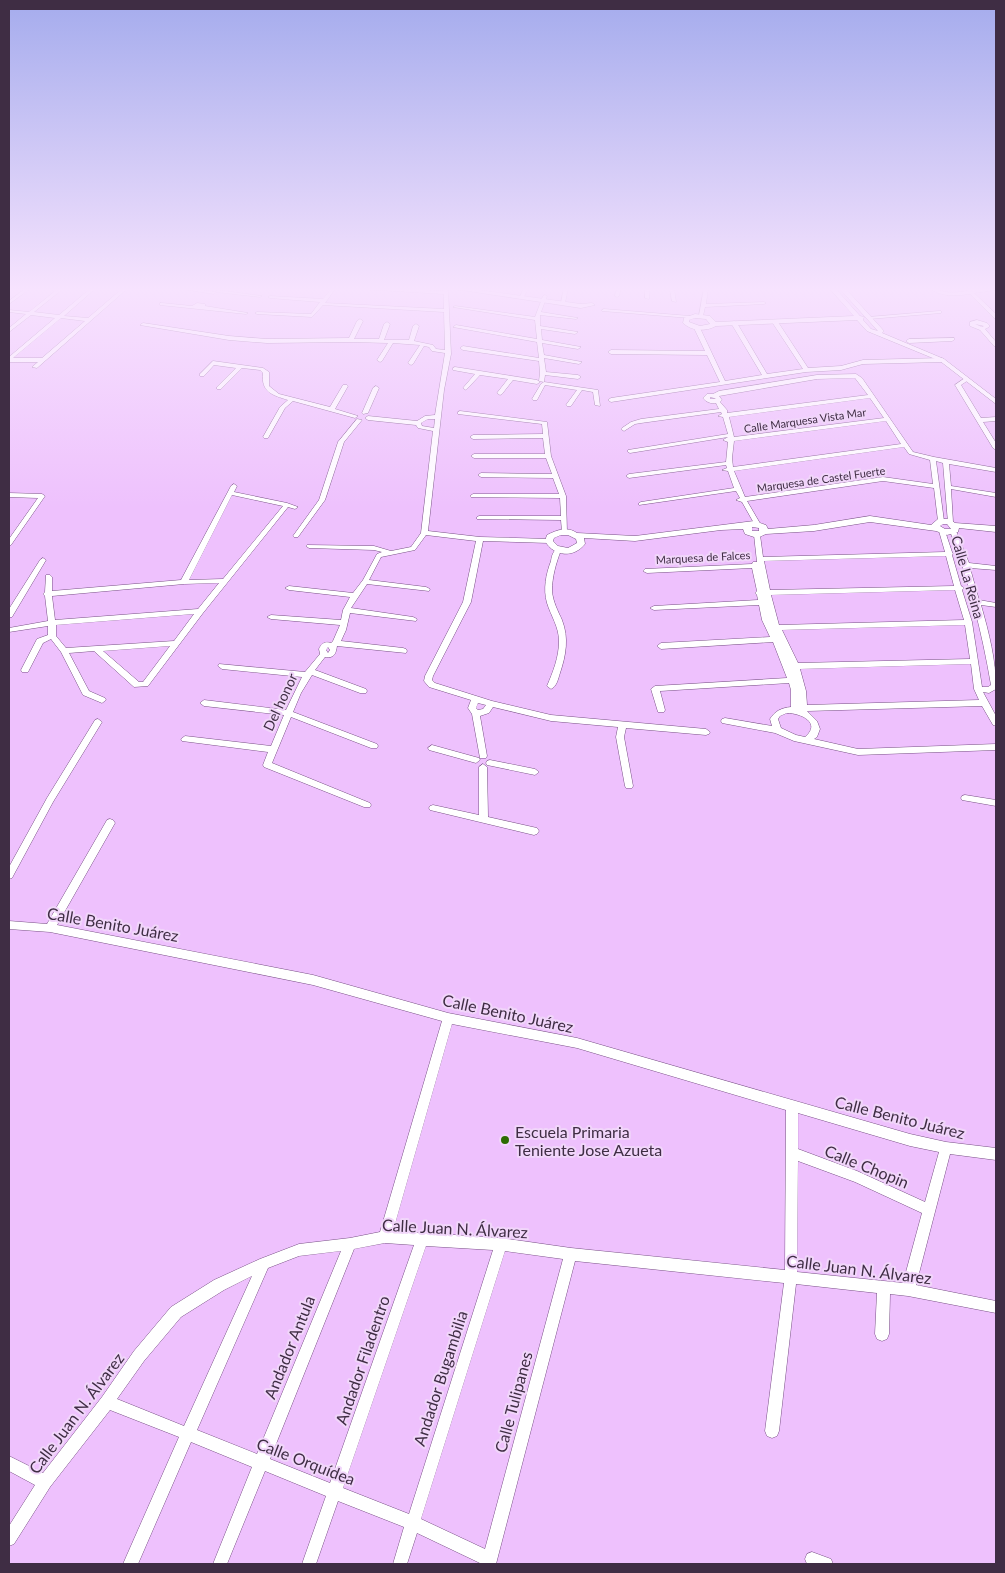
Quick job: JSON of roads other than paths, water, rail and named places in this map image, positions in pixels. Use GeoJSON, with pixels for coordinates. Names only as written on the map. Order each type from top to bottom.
{"type":"FeatureCollection","features":[{"type":"Feature","properties":{"kind":"street"},"geometry":{"type":"LineString","coordinates":[[35,367],[41,361]]}},
{"type":"Feature","properties":{"kind":"street"},"geometry":{"type":"LineString","coordinates":[[334,644],[344,623],[346,610],[354,595],[365,582],[379,555],[413,549],[424,533],[447,361]]}},
{"type":"Feature","properties":{"kind":"street"},"geometry":{"type":"LineString","coordinates":[[535,400],[544,373],[542,361]]}},
{"type":"Feature","properties":{"kind":"street"},"geometry":{"type":"LineString","coordinates":[[574,361],[580,362]]}},
{"type":"Feature","properties":{"kind":"street"},"geometry":{"type":"LineString","coordinates":[[712,361],[723,384]]}},
{"type":"Feature","properties":{"kind":"street"},"geometry":{"type":"LineString","coordinates":[[756,361],[765,376]]}},
{"type":"Feature","properties":{"kind":"street"},"geometry":{"type":"LineString","coordinates":[[800,361],[806,370]]}},
{"type":"Feature","properties":{"kind":"street"},"geometry":{"type":"LineString","coordinates":[[611,400],[806,370],[841,368],[863,362],[947,362],[962,367],[996,393]]}},
{"type":"Feature","properties":{"kind":"street"},"geometry":{"type":"LineString","coordinates":[[947,362],[996,402]]}},
{"type":"Feature","properties":{"kind":"street"},"geometry":{"type":"LineString","coordinates":[[202,374],[213,363],[264,370],[266,388],[277,395],[357,418],[367,416],[418,423],[427,417],[438,417]]}},
{"type":"Feature","properties":{"kind":"street"},"geometry":{"type":"LineString","coordinates":[[219,388],[241,366]]}},
{"type":"Feature","properties":{"kind":"street"},"geometry":{"type":"LineString","coordinates":[[455,369],[597,392],[598,404]]}},
{"type":"Feature","properties":{"kind":"street"},"geometry":{"type":"LineString","coordinates":[[466,388],[478,373]]}},
{"type":"Feature","properties":{"kind":"street"},"geometry":{"type":"LineString","coordinates":[[544,373],[578,378]]}},
{"type":"Feature","properties":{"kind":"street"},"geometry":{"type":"LineString","coordinates":[[795,680],[795,666],[766,620],[755,529],[727,466],[729,438],[722,413],[714,399],[719,393],[817,377],[856,376],[860,379],[911,453],[933,459],[996,470]]}},
{"type":"Feature","properties":{"kind":"street"},"geometry":{"type":"LineString","coordinates":[[500,392],[512,378]]}},
{"type":"Feature","properties":{"kind":"street"},"geometry":{"type":"LineString","coordinates":[[967,379],[958,385],[996,448]]}},
{"type":"Feature","properties":{"kind":"street"},"geometry":{"type":"LineString","coordinates":[[331,410],[345,386]]}},
{"type":"Feature","properties":{"kind":"street"},"geometry":{"type":"LineString","coordinates":[[367,416],[376,388]]}},
{"type":"Feature","properties":{"kind":"street"},"geometry":{"type":"LineString","coordinates":[[569,405],[580,388]]}},
{"type":"Feature","properties":{"kind":"street"},"geometry":{"type":"LineString","coordinates":[[624,429],[628,425],[641,421],[872,396]]}},
{"type":"Feature","properties":{"kind":"street"},"geometry":{"type":"LineString","coordinates":[[266,437],[283,407],[292,399]]}},
{"type":"Feature","properties":{"kind":"street"},"geometry":{"type":"LineString","coordinates":[[460,413],[545,423],[548,456],[563,496],[565,532]]}},
{"type":"Feature","properties":{"kind":"street"},"geometry":{"type":"LineString","coordinates":[[296,536],[322,500],[340,442],[357,418]]}},
{"type":"Feature","properties":{"kind":"street","name":"Calle Marquesa Vista Mar"},"geometry":{"type":"LineString","coordinates":[[630,451],[887,419]]}},
{"type":"Feature","properties":{"kind":"street"},"geometry":{"type":"LineString","coordinates":[[980,420],[996,419]]}},
{"type":"Feature","properties":{"kind":"street"},"geometry":{"type":"LineString","coordinates":[[418,423],[420,427],[437,430]]}},
{"type":"Feature","properties":{"kind":"street"},"geometry":{"type":"LineString","coordinates":[[473,437],[545,436]]}},
{"type":"Feature","properties":{"kind":"street"},"geometry":{"type":"LineString","coordinates":[[629,476],[904,445]]}},
{"type":"Feature","properties":{"kind":"street"},"geometry":{"type":"LineString","coordinates":[[474,456],[548,456]]}},
{"type":"Feature","properties":{"kind":"street","name":"Calle La Reina"},"geometry":{"type":"LineString","coordinates":[[933,459],[936,486],[946,526],[950,554],[968,622],[978,689],[996,723]]}},
{"type":"Feature","properties":{"kind":"street","name":"Calle La Reina"},"geometry":{"type":"LineString","coordinates":[[946,461],[948,487],[946,526],[966,565],[987,641],[996,686],[988,690],[978,689]]}},
{"type":"Feature","properties":{"kind":"street"},"geometry":{"type":"LineString","coordinates":[[481,475],[556,476]]}},
{"type":"Feature","properties":{"kind":"street","name":"Marquesa de Castel Fuerte"},"geometry":{"type":"LineString","coordinates":[[742,499],[882,479],[936,486]]}},
{"type":"Feature","properties":{"kind":"street"},"geometry":{"type":"LineString","coordinates":[[948,487],[996,495]]}},
{"type":"Feature","properties":{"kind":"street"},"geometry":{"type":"LineString","coordinates":[[641,504],[736,489]]}},
{"type":"Feature","properties":{"kind":"street"},"geometry":{"type":"LineString","coordinates":[[184,582],[232,490],[295,507]]}},
{"type":"Feature","properties":{"kind":"street"},"geometry":{"type":"LineString","coordinates":[[9,495],[42,496]]}},
{"type":"Feature","properties":{"kind":"street"},"geometry":{"type":"LineString","coordinates":[[9,544],[42,496]]}},
{"type":"Feature","properties":{"kind":"street"},"geometry":{"type":"LineString","coordinates":[[473,496],[563,496]]}},
{"type":"Feature","properties":{"kind":"street"},"geometry":{"type":"LineString","coordinates":[[97,650],[137,685],[145,684],[200,611],[287,505]]}},
{"type":"Feature","properties":{"kind":"street"},"geometry":{"type":"LineString","coordinates":[[479,518],[563,518]]}},
{"type":"Feature","properties":{"kind":"street"},"geometry":{"type":"LineString","coordinates":[[549,541],[554,534],[565,532],[580,538],[645,542],[719,530],[814,528],[861,519],[996,531]]}},
{"type":"Feature","properties":{"kind":"street"},"geometry":{"type":"LineString","coordinates":[[424,533],[480,539],[549,541]]}},
{"type":"Feature","properties":{"kind":"street"},"geometry":{"type":"LineString","coordinates":[[549,541],[558,550],[574,550],[580,546],[580,538]]}},
{"type":"Feature","properties":{"kind":"street"},"geometry":{"type":"LineString","coordinates":[[480,539],[467,602],[428,681],[491,704],[551,718],[706,732]]}},
{"type":"Feature","properties":{"kind":"street"},"geometry":{"type":"LineString","coordinates":[[309,546],[374,548],[389,552]]}},
{"type":"Feature","properties":{"kind":"street"},"geometry":{"type":"LineString","coordinates":[[552,686],[562,658],[562,632],[549,598],[550,572],[558,550]]}},
{"type":"Feature","properties":{"kind":"street","name":"Marquesa de Falces"},"geometry":{"type":"LineString","coordinates":[[647,572],[950,554]]}},
{"type":"Feature","properties":{"kind":"street"},"geometry":{"type":"LineString","coordinates":[[9,615],[43,560]]}},
{"type":"Feature","properties":{"kind":"street"},"geometry":{"type":"LineString","coordinates":[[966,565],[996,568]]}},
{"type":"Feature","properties":{"kind":"street"},"geometry":{"type":"LineString","coordinates":[[48,577],[47,594],[53,623],[52,636],[64,651],[86,693],[102,700]]}},
{"type":"Feature","properties":{"kind":"street"},"geometry":{"type":"LineString","coordinates":[[47,594],[184,582],[224,581]]}},
{"type":"Feature","properties":{"kind":"street"},"geometry":{"type":"LineString","coordinates":[[365,582],[426,589]]}},
{"type":"Feature","properties":{"kind":"street"},"geometry":{"type":"LineString","coordinates":[[289,588],[354,595]]}},
{"type":"Feature","properties":{"kind":"street"},"geometry":{"type":"LineString","coordinates":[[763,593],[960,588]]}},
{"type":"Feature","properties":{"kind":"street"},"geometry":{"type":"LineString","coordinates":[[654,608],[765,602]]}},
{"type":"Feature","properties":{"kind":"street"},"geometry":{"type":"LineString","coordinates":[[765,602],[776,628],[784,658],[802,691],[800,710]]}},
{"type":"Feature","properties":{"kind":"street"},"geometry":{"type":"LineString","coordinates":[[976,602],[996,604]]}},
{"type":"Feature","properties":{"kind":"street"},"geometry":{"type":"LineString","coordinates":[[346,610],[413,619]]}},
{"type":"Feature","properties":{"kind":"street"},"geometry":{"type":"LineString","coordinates":[[9,630],[53,623],[200,611]]}},
{"type":"Feature","properties":{"kind":"street"},"geometry":{"type":"LineString","coordinates":[[271,617],[344,623]]}},
{"type":"Feature","properties":{"kind":"street"},"geometry":{"type":"LineString","coordinates":[[776,628],[968,622]]}},
{"type":"Feature","properties":{"kind":"street"},"geometry":{"type":"LineString","coordinates":[[24,670],[40,641],[52,636]]}},
{"type":"Feature","properties":{"kind":"street"},"geometry":{"type":"LineString","coordinates":[[662,646],[779,639]]}},
{"type":"Feature","properties":{"kind":"street"},"geometry":{"type":"LineString","coordinates":[[987,641],[996,642]]}},
{"type":"Feature","properties":{"kind":"street"},"geometry":{"type":"LineString","coordinates":[[64,651],[176,643]]}},
{"type":"Feature","properties":{"kind":"street"},"geometry":{"type":"LineString","coordinates":[[324,654],[321,652],[324,646],[334,644],[402,651]]}},
{"type":"Feature","properties":{"kind":"street","name":"Del honor"},"geometry":{"type":"LineString","coordinates":[[267,765],[288,713],[308,673],[324,654]]}},
{"type":"Feature","properties":{"kind":"street"},"geometry":{"type":"LineString","coordinates":[[795,666],[975,661]]}},
{"type":"Feature","properties":{"kind":"street"},"geometry":{"type":"LineString","coordinates":[[222,666],[308,673],[363,691]]}},
{"type":"Feature","properties":{"kind":"street"},"geometry":{"type":"LineString","coordinates":[[661,710],[656,689],[795,680]]}},
{"type":"Feature","properties":{"kind":"street"},"geometry":{"type":"LineString","coordinates":[[475,699],[472,708],[476,714],[483,762],[484,820]]}},
{"type":"Feature","properties":{"kind":"street"},"geometry":{"type":"LineString","coordinates":[[204,703],[288,713],[374,746]]}},
{"type":"Feature","properties":{"kind":"street"},"geometry":{"type":"LineString","coordinates":[[777,730],[774,720],[777,714],[787,710],[984,703]]}},
{"type":"Feature","properties":{"kind":"street"},"geometry":{"type":"LineString","coordinates":[[476,714],[486,711],[491,704]]}},
{"type":"Feature","properties":{"kind":"street"},"geometry":{"type":"LineString","coordinates":[[800,710],[811,717],[815,725],[816,732],[808,739]]}},
{"type":"Feature","properties":{"kind":"street"},"geometry":{"type":"LineString","coordinates":[[725,721],[777,730],[794,738],[808,739],[858,752],[996,747]]}},
{"type":"Feature","properties":{"kind":"street"},"geometry":{"type":"LineString","coordinates":[[9,875],[50,800],[98,722]]}},
{"type":"Feature","properties":{"kind":"street"},"geometry":{"type":"LineString","coordinates":[[610,722],[612,730],[620,737]]}},
{"type":"Feature","properties":{"kind":"street"},"geometry":{"type":"LineString","coordinates":[[623,724],[620,737],[630,786]]}},
{"type":"Feature","properties":{"kind":"street"},"geometry":{"type":"LineString","coordinates":[[185,739],[274,750]]}},
{"type":"Feature","properties":{"kind":"street"},"geometry":{"type":"LineString","coordinates":[[432,748],[483,762],[535,772]]}},
{"type":"Feature","properties":{"kind":"street"},"geometry":{"type":"LineString","coordinates":[[267,765],[368,805]]}},
{"type":"Feature","properties":{"kind":"street"},"geometry":{"type":"LineString","coordinates":[[965,798],[996,803]]}},
{"type":"Feature","properties":{"kind":"street"},"geometry":{"type":"LineString","coordinates":[[433,808],[534,831]]}},
{"type":"Feature","properties":{"kind":"street"},"geometry":{"type":"LineString","coordinates":[[50,928],[110,823]]}},
{"type":"Feature","properties":{"kind":"street","name":"Calle Benito Juárez"},"geometry":{"type":"LineString","coordinates":[[9,925],[50,928],[313,980],[448,1018],[577,1043],[792,1106],[946,1148],[996,1154]]}},
{"type":"Feature","properties":{"kind":"street"},"geometry":{"type":"LineString","coordinates":[[385,1237],[448,1018]]}},
{"type":"Feature","properties":{"kind":"street"},"geometry":{"type":"LineString","coordinates":[[772,1431],[791,1276],[792,1106]]}},
{"type":"Feature","properties":{"kind":"street"},"geometry":{"type":"LineString","coordinates":[[908,1290],[946,1148]]}},
{"type":"Feature","properties":{"kind":"street","name":"Calle Chopin"},"geometry":{"type":"LineString","coordinates":[[792,1153],[857,1177],[929,1210]]}},
{"type":"Feature","properties":{"kind":"street","name":"Calle Juan N. Álvarez"},"geometry":{"type":"LineString","coordinates":[[9,1539],[44,1482],[107,1402],[138,1356],[176,1312],[219,1285],[264,1263],[299,1250],[350,1244],[385,1237],[501,1244],[570,1254],[791,1276],[908,1290],[996,1307]]}},
{"type":"Feature","properties":{"kind":"street","name":"Andador Filadentro"},"geometry":{"type":"LineString","coordinates":[[310,1564],[422,1240]]}},
{"type":"Feature","properties":{"kind":"street","name":"Andador Antula"},"geometry":{"type":"LineString","coordinates":[[220,1564],[350,1244]]}},
{"type":"Feature","properties":{"kind":"street","name":"Andador Bugambilia"},"geometry":{"type":"LineString","coordinates":[[400,1564],[501,1244]]}},
{"type":"Feature","properties":{"kind":"street","name":"Calle Tulipanes"},"geometry":{"type":"LineString","coordinates":[[489,1562],[570,1254]]}},
{"type":"Feature","properties":{"kind":"street"},"geometry":{"type":"LineString","coordinates":[[130,1564],[264,1263]]}},
{"type":"Feature","properties":{"kind":"street"},"geometry":{"type":"LineString","coordinates":[[882,1334],[884,1287]]}},
{"type":"Feature","properties":{"kind":"street","name":"Calle Orquídea"},"geometry":{"type":"LineString","coordinates":[[107,1402],[413,1523],[489,1562]]}},
{"type":"Feature","properties":{"kind":"street"},"geometry":{"type":"LineString","coordinates":[[9,1463],[44,1482]]}},
{"type":"Feature","properties":{"kind":"street"},"geometry":{"type":"LineString","coordinates":[[812,1559],[826,1564]]}},
{"type":"Feature","properties":{"kind":"place","name":"Escuela Primaria Teniente Jose Azueta"},"geometry":{"type":"Point","coordinates":[505,1140]}}]}
